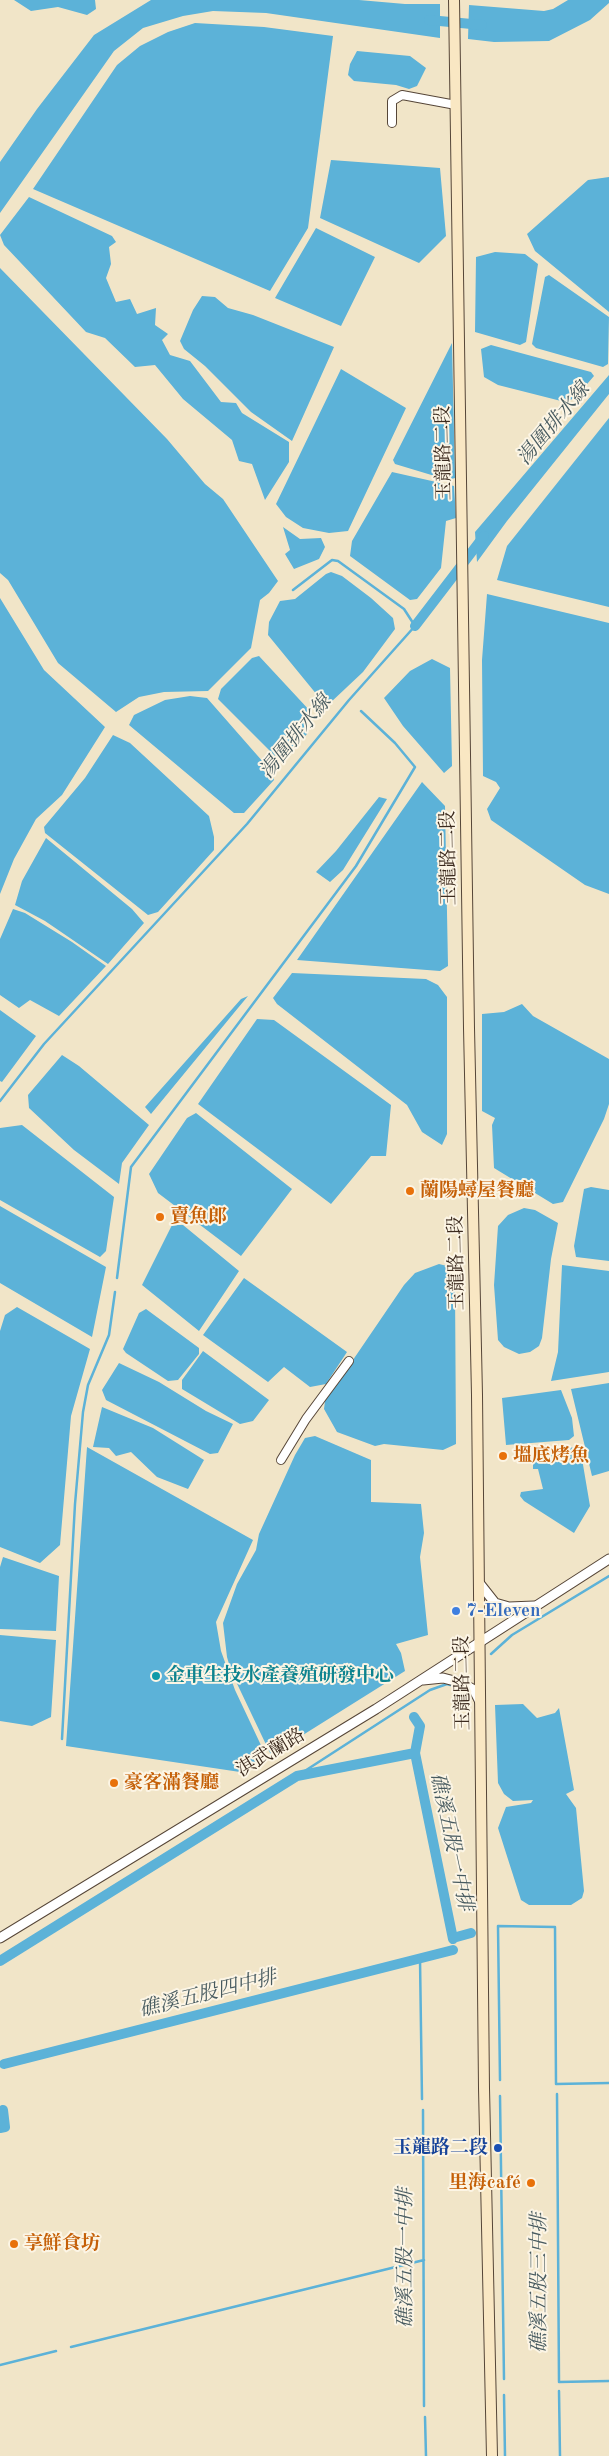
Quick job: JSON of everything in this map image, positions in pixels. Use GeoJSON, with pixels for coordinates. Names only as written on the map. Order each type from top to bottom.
{"type":"FeatureCollection","features":[{"type":"Feature","properties":{"kind":"main road","name":"玉龍路二段"},"geometry":{"type":"LineString","coordinates":[[454,0],[480,1584],[484,2088],[492,2456]]}},
{"type":"Feature","properties":{"kind":"street"},"geometry":{"type":"LineString","coordinates":[[392,124],[392,102],[402,95],[456,105]]}},
{"type":"Feature","properties":{"kind":"street"},"geometry":{"type":"LineString","coordinates":[[281,1460],[306,1419],[349,1361]]}},
{"type":"Feature","properties":{"kind":"street","name":"淇武蘭路"},"geometry":{"type":"LineString","coordinates":[[0,1938],[420,1680],[609,1559]]}},
{"type":"Feature","properties":{"kind":"street"},"geometry":{"type":"LineString","coordinates":[[480,1584],[495,1603],[509,1607],[535,1606]]}},
{"type":"Feature","properties":{"kind":"street"},"geometry":{"type":"LineString","coordinates":[[420,1680],[443,1678],[462,1683],[474,1690],[481,1703]]}},
{"type":"Feature","properties":{"kind":"water"},"geometry":{"type":"Polygon","coordinates":[[[14,0],[95,0],[96,9],[87,15],[58,7],[31,11],[14,0]]]}},
{"type":"Feature","properties":{"kind":"water"},"geometry":{"type":"Polygon","coordinates":[[[151,0],[359,0],[405,4],[440,4],[440,38],[266,13],[213,11],[183,16],[143,28],[114,51],[0,213],[0,162],[37,109],[94,35],[151,0]]]}},
{"type":"Feature","properties":{"kind":"water"},"geometry":{"type":"Polygon","coordinates":[[[568,0],[609,0],[609,3],[590,20],[549,41],[494,42],[468,39],[469,5],[544,11],[553,9],[568,0]]]}},
{"type":"Feature","properties":{"kind":"water"},"geometry":{"type":"Polygon","coordinates":[[[195,23],[264,27],[333,36],[308,228],[270,291],[33,189],[117,65],[140,46],[168,32],[195,23]]]}},
{"type":"Feature","properties":{"kind":"water"},"geometry":{"type":"Polygon","coordinates":[[[357,51],[410,56],[426,68],[417,86],[409,89],[396,85],[354,81],[348,75],[350,64],[357,51]]]}},
{"type":"Feature","properties":{"kind":"water"},"geometry":{"type":"Polygon","coordinates":[[[331,160],[440,168],[446,236],[419,263],[320,218],[331,160]]]}},
{"type":"Feature","properties":{"kind":"water"},"geometry":{"type":"Polygon","coordinates":[[[609,177],[609,312],[535,251],[527,234],[588,180],[609,177]]]}},
{"type":"Feature","properties":{"kind":"water"},"geometry":{"type":"Polygon","coordinates":[[[29,197],[112,236],[116,242],[109,247],[111,264],[106,278],[116,302],[130,299],[137,314],[156,308],[155,325],[168,334],[162,340],[170,355],[190,361],[221,402],[236,403],[242,413],[289,442],[289,462],[265,500],[252,464],[239,461],[232,440],[183,399],[155,365],[135,367],[105,338],[86,332],[4,245],[0,235],[29,197]]]}},
{"type":"Feature","properties":{"kind":"water"},"geometry":{"type":"Polygon","coordinates":[[[316,228],[375,257],[341,326],[275,298],[316,228]]]}},
{"type":"Feature","properties":{"kind":"water"},"geometry":{"type":"Polygon","coordinates":[[[495,252],[525,254],[538,264],[526,342],[520,345],[475,332],[476,257],[495,252]]]}},
{"type":"Feature","properties":{"kind":"water"},"geometry":{"type":"Polygon","coordinates":[[[0,268],[167,439],[205,484],[223,499],[278,581],[269,593],[260,600],[251,648],[208,691],[164,692],[139,697],[116,712],[58,663],[8,580],[0,573],[0,268]]]}},
{"type":"Feature","properties":{"kind":"water"},"geometry":{"type":"Polygon","coordinates":[[[549,275],[609,317],[608,364],[603,367],[536,348],[532,344],[545,277],[549,275]]]}},
{"type":"Feature","properties":{"kind":"water"},"geometry":{"type":"Polygon","coordinates":[[[202,296],[215,297],[228,308],[253,315],[334,347],[292,441],[251,412],[205,366],[184,349],[180,341],[193,310],[202,296]]]}},
{"type":"Feature","properties":{"kind":"water"},"geometry":{"type":"Polygon","coordinates":[[[452,343],[455,478],[448,480],[395,464],[393,460],[452,343]]]}},
{"type":"Feature","properties":{"kind":"water"},"geometry":{"type":"Polygon","coordinates":[[[491,345],[591,372],[594,376],[575,398],[565,402],[498,385],[484,377],[481,349],[491,345]]]}},
{"type":"Feature","properties":{"kind":"water"},"geometry":{"type":"Polygon","coordinates":[[[341,369],[406,408],[348,531],[329,533],[303,528],[286,517],[276,504],[341,369]]]}},
{"type":"Feature","properties":{"kind":"water"},"geometry":{"type":"Polygon","coordinates":[[[609,375],[609,394],[507,521],[477,562],[475,532],[609,375]]]}},
{"type":"Feature","properties":{"kind":"water"},"geometry":{"type":"Polygon","coordinates":[[[609,418],[609,607],[497,580],[507,546],[609,418]]]}},
{"type":"Feature","properties":{"kind":"water"},"geometry":{"type":"Polygon","coordinates":[[[392,472],[454,486],[456,518],[446,521],[441,568],[417,599],[410,600],[350,556],[352,541],[392,472]]]}},
{"type":"Feature","properties":{"kind":"water"},"geometry":{"type":"Polygon","coordinates":[[[283,527],[300,539],[321,538],[325,547],[319,559],[294,569],[285,554],[290,550],[283,527]]]}},
{"type":"Feature","properties":{"kind":"water"},"geometry":{"type":"Polygon","coordinates":[[[331,572],[342,576],[371,598],[393,618],[395,629],[363,672],[329,704],[322,701],[268,635],[269,622],[280,601],[295,599],[331,572]]]}},
{"type":"Feature","properties":{"kind":"water"},"geometry":{"type":"Polygon","coordinates":[[[487,594],[609,623],[609,894],[585,885],[491,820],[487,809],[500,788],[496,782],[483,776],[482,660],[487,594]]]}},
{"type":"Feature","properties":{"kind":"water"},"geometry":{"type":"Polygon","coordinates":[[[0,598],[44,670],[105,727],[62,795],[36,819],[14,859],[0,894],[0,598]]]}},
{"type":"Feature","properties":{"kind":"water"},"geometry":{"type":"Polygon","coordinates":[[[259,656],[311,712],[304,727],[307,734],[284,757],[276,757],[218,699],[221,689],[252,658],[259,656]]]}},
{"type":"Feature","properties":{"kind":"water"},"geometry":{"type":"Polygon","coordinates":[[[432,659],[450,668],[452,766],[444,773],[403,726],[384,698],[410,671],[432,659]]]}},
{"type":"Feature","properties":{"kind":"water"},"geometry":{"type":"Polygon","coordinates":[[[190,696],[207,698],[271,771],[274,780],[244,813],[234,813],[129,725],[134,715],[165,700],[190,696]]]}},
{"type":"Feature","properties":{"kind":"water"},"geometry":{"type":"Polygon","coordinates":[[[113,735],[130,743],[209,816],[214,837],[214,850],[158,912],[148,915],[45,833],[44,827],[85,778],[113,735]]]}},
{"type":"Feature","properties":{"kind":"water"},"geometry":{"type":"Polygon","coordinates":[[[422,782],[445,806],[448,966],[440,971],[297,960],[422,782]]]}},
{"type":"Feature","properties":{"kind":"water"},"geometry":{"type":"Polygon","coordinates":[[[379,797],[387,799],[343,870],[330,882],[316,872],[336,851],[379,797]]]}},
{"type":"Feature","properties":{"kind":"water"},"geometry":{"type":"Polygon","coordinates":[[[46,838],[132,909],[144,923],[108,964],[45,921],[15,905],[22,881],[46,838]]]}},
{"type":"Feature","properties":{"kind":"water"},"geometry":{"type":"Polygon","coordinates":[[[13,909],[25,913],[106,966],[59,1016],[30,1000],[19,1008],[0,995],[0,939],[13,909]]]}},
{"type":"Feature","properties":{"kind":"water"},"geometry":{"type":"Polygon","coordinates":[[[292,973],[426,979],[438,985],[447,997],[447,1134],[442,1145],[422,1132],[407,1105],[277,1004],[273,998],[292,973]]]}},
{"type":"Feature","properties":{"kind":"water"},"geometry":{"type":"Polygon","coordinates":[[[248,996],[151,1114],[145,1107],[241,999],[248,996]]]}},
{"type":"Feature","properties":{"kind":"water"},"geometry":{"type":"Polygon","coordinates":[[[522,1004],[533,1016],[609,1059],[609,1104],[604,1119],[563,1202],[553,1204],[494,1168],[492,1125],[495,1118],[482,1111],[482,1014],[504,1012],[522,1004]]]}},
{"type":"Feature","properties":{"kind":"water"},"geometry":{"type":"Polygon","coordinates":[[[0,1010],[36,1036],[2,1082],[0,1081],[0,1010]]]}},
{"type":"Feature","properties":{"kind":"water"},"geometry":{"type":"Polygon","coordinates":[[[257,1019],[274,1020],[391,1105],[386,1156],[371,1156],[331,1204],[198,1104],[257,1019]]]}},
{"type":"Feature","properties":{"kind":"water"},"geometry":{"type":"Polygon","coordinates":[[[62,1055],[79,1066],[149,1125],[122,1163],[119,1184],[74,1150],[29,1108],[28,1095],[62,1055]]]}},
{"type":"Feature","properties":{"kind":"water"},"geometry":{"type":"Polygon","coordinates":[[[196,1113],[292,1189],[241,1256],[158,1193],[149,1174],[187,1118],[196,1113]]]}},
{"type":"Feature","properties":{"kind":"water"},"geometry":{"type":"Polygon","coordinates":[[[22,1125],[114,1197],[106,1251],[100,1257],[0,1200],[0,1128],[22,1125]]]}},
{"type":"Feature","properties":{"kind":"water"},"geometry":{"type":"Polygon","coordinates":[[[591,1187],[609,1190],[609,1261],[576,1257],[574,1246],[584,1189],[591,1187]]]}},
{"type":"Feature","properties":{"kind":"water"},"geometry":{"type":"Polygon","coordinates":[[[0,1206],[106,1267],[92,1337],[0,1283],[0,1206]]]}},
{"type":"Feature","properties":{"kind":"water"},"geometry":{"type":"Polygon","coordinates":[[[524,1208],[535,1210],[558,1223],[551,1259],[542,1338],[539,1346],[530,1352],[519,1354],[504,1347],[498,1340],[494,1285],[498,1226],[508,1215],[524,1208]]]}},
{"type":"Feature","properties":{"kind":"water"},"geometry":{"type":"Polygon","coordinates":[[[172,1225],[183,1225],[239,1271],[199,1331],[142,1285],[172,1225]]]}},
{"type":"Feature","properties":{"kind":"water"},"geometry":{"type":"Polygon","coordinates":[[[439,1264],[455,1268],[458,1280],[455,1285],[456,1444],[443,1450],[384,1444],[375,1446],[337,1432],[324,1409],[325,1401],[404,1285],[415,1273],[439,1264]]]}},
{"type":"Feature","properties":{"kind":"water"},"geometry":{"type":"Polygon","coordinates":[[[562,1265],[609,1271],[609,1372],[551,1381],[558,1352],[562,1265]]]}},
{"type":"Feature","properties":{"kind":"water"},"geometry":{"type":"Polygon","coordinates":[[[244,1278],[347,1352],[326,1384],[310,1387],[284,1367],[268,1382],[203,1335],[244,1278]]]}},
{"type":"Feature","properties":{"kind":"water"},"geometry":{"type":"Polygon","coordinates":[[[17,1307],[90,1349],[71,1416],[60,1545],[40,1563],[0,1547],[0,1331],[5,1315],[17,1307]]]}},
{"type":"Feature","properties":{"kind":"water"},"geometry":{"type":"Polygon","coordinates":[[[146,1309],[199,1348],[199,1354],[178,1380],[168,1381],[126,1353],[123,1349],[139,1313],[146,1309]]]}},
{"type":"Feature","properties":{"kind":"water"},"geometry":{"type":"Polygon","coordinates":[[[203,1351],[269,1400],[253,1421],[240,1424],[182,1389],[182,1380],[203,1351]]]}},
{"type":"Feature","properties":{"kind":"water"},"geometry":{"type":"Polygon","coordinates":[[[119,1363],[159,1382],[206,1411],[233,1424],[218,1453],[210,1454],[106,1400],[102,1390],[119,1363]]]}},
{"type":"Feature","properties":{"kind":"water"},"geometry":{"type":"Polygon","coordinates":[[[609,1383],[609,1471],[592,1476],[571,1389],[609,1383]]]}},
{"type":"Feature","properties":{"kind":"water"},"geometry":{"type":"Polygon","coordinates":[[[561,1390],[572,1418],[574,1436],[569,1440],[506,1445],[502,1398],[561,1390]]]}},
{"type":"Feature","properties":{"kind":"water"},"geometry":{"type":"Polygon","coordinates":[[[102,1407],[153,1428],[204,1460],[188,1489],[157,1477],[131,1452],[116,1456],[109,1448],[93,1447],[102,1407]]]}},
{"type":"Feature","properties":{"kind":"water"},"geometry":{"type":"Polygon","coordinates":[[[315,1436],[371,1460],[371,1502],[421,1504],[424,1533],[420,1557],[428,1635],[396,1644],[401,1653],[405,1671],[271,1755],[231,1671],[227,1657],[223,1623],[237,1584],[256,1550],[259,1534],[295,1455],[305,1438],[315,1436]]]}},
{"type":"Feature","properties":{"kind":"water"},"geometry":{"type":"Polygon","coordinates":[[[87,1447],[253,1540],[216,1622],[221,1651],[235,1690],[267,1758],[240,1772],[66,1746],[87,1447]]]}},
{"type":"Feature","properties":{"kind":"water"},"geometry":{"type":"Polygon","coordinates":[[[580,1447],[590,1506],[574,1533],[524,1501],[520,1496],[521,1492],[543,1489],[538,1469],[533,1469],[533,1450],[580,1447]]]}},
{"type":"Feature","properties":{"kind":"water"},"geometry":{"type":"Polygon","coordinates":[[[3,1557],[59,1576],[56,1631],[0,1629],[0,1567],[3,1557]]]}},
{"type":"Feature","properties":{"kind":"water"},"geometry":{"type":"Polygon","coordinates":[[[0,1635],[56,1640],[51,1717],[32,1726],[0,1721],[0,1635]]]}},
{"type":"Feature","properties":{"kind":"water"},"geometry":{"type":"Polygon","coordinates":[[[523,1704],[537,1718],[555,1713],[559,1708],[574,1790],[566,1794],[576,1808],[584,1891],[582,1898],[571,1905],[529,1905],[521,1900],[498,1828],[506,1807],[531,1803],[533,1800],[513,1801],[504,1794],[498,1783],[495,1705],[523,1704]]]}},
{"type":"Feature","properties":{"kind":"waterway"},"geometry":{"type":"LineString","coordinates":[[429,20],[482,25]]}},
{"type":"Feature","properties":{"kind":"waterway","name":"湯圍排水線"},"geometry":{"type":"LineString","coordinates":[[415,626],[484,536]]}},
{"type":"Feature","properties":{"kind":"waterway","name":"湯圍排水線"},"geometry":{"type":"LineString","coordinates":[[0,1101],[44,1044],[247,824],[349,700],[415,626],[404,609],[338,561],[332,560],[293,590]]}},
{"type":"Feature","properties":{"kind":"waterway"},"geometry":{"type":"LineString","coordinates":[[117,1278],[131,1167],[356,866],[415,767],[395,743],[361,711]]}},
{"type":"Feature","properties":{"kind":"waterway"},"geometry":{"type":"LineString","coordinates":[[62,1739],[75,1504],[83,1412],[88,1385],[109,1335],[115,1292]]}},
{"type":"Feature","properties":{"kind":"waterway"},"geometry":{"type":"LineString","coordinates":[[491,1654],[512,1635],[609,1576]]}},
{"type":"Feature","properties":{"kind":"waterway"},"geometry":{"type":"LineString","coordinates":[[297,1776],[430,1690],[447,1684],[457,1687]]}},
{"type":"Feature","properties":{"kind":"waterway","name":"礁溪五股一中排"},"geometry":{"type":"LineString","coordinates":[[414,1717],[420,1726],[415,1753],[453,1939]]}},
{"type":"Feature","properties":{"kind":"waterway"},"geometry":{"type":"LineString","coordinates":[[0,1961],[297,1776],[415,1753]]}},
{"type":"Feature","properties":{"kind":"waterway","name":"礁溪五股三中排"},"geometry":{"type":"LineString","coordinates":[[500,2080],[498,1926],[555,1927],[556,2084]]}},
{"type":"Feature","properties":{"kind":"waterway","name":"礁溪五股三中排"},"geometry":{"type":"LineString","coordinates":[[453,1938],[471,1933]]}},
{"type":"Feature","properties":{"kind":"waterway","name":"礁溪五股四中排"},"geometry":{"type":"LineString","coordinates":[[4,2064],[453,1950]]}},
{"type":"Feature","properties":{"kind":"waterway","name":"礁溪五股一中排"},"geometry":{"type":"LineString","coordinates":[[420,1959],[422,2099]]}},
{"type":"Feature","properties":{"kind":"waterway"},"geometry":{"type":"LineString","coordinates":[[556,2084],[609,2083]]}},
{"type":"Feature","properties":{"kind":"waterway","name":"礁溪五股三中排"},"geometry":{"type":"LineString","coordinates":[[557,2094],[559,2382]]}},
{"type":"Feature","properties":{"kind":"waterway"},"geometry":{"type":"LineString","coordinates":[[500,2096],[504,2379]]}},
{"type":"Feature","properties":{"kind":"waterway"},"geometry":{"type":"LineString","coordinates":[[0,2128],[5,2127],[3,2110]]}},
{"type":"Feature","properties":{"kind":"waterway","name":"礁溪五股一中排"},"geometry":{"type":"LineString","coordinates":[[423,2110],[424,2406]]}},
{"type":"Feature","properties":{"kind":"waterway"},"geometry":{"type":"LineString","coordinates":[[71,2347],[424,2260]]}},
{"type":"Feature","properties":{"kind":"waterway"},"geometry":{"type":"LineString","coordinates":[[0,2365],[56,2351]]}},
{"type":"Feature","properties":{"kind":"waterway"},"geometry":{"type":"LineString","coordinates":[[559,2382],[609,2381]]}},
{"type":"Feature","properties":{"kind":"waterway"},"geometry":{"type":"LineString","coordinates":[[559,2391],[560,2456]]}},
{"type":"Feature","properties":{"kind":"waterway"},"geometry":{"type":"LineString","coordinates":[[504,2395],[505,2456]]}},
{"type":"Feature","properties":{"kind":"waterway","name":"礁溪五股一中排"},"geometry":{"type":"LineString","coordinates":[[425,2417],[426,2456]]}},
{"type":"Feature","properties":{"kind":"place","name":"蘭陽蟳屋餐廳"},"geometry":{"type":"Point","coordinates":[410,1191]}},
{"type":"Feature","properties":{"kind":"place","name":"賣魚郎"},"geometry":{"type":"Point","coordinates":[160,1217]}},
{"type":"Feature","properties":{"kind":"place","name":"塭底烤魚"},"geometry":{"type":"Point","coordinates":[503,1456]}},
{"type":"Feature","properties":{"kind":"place","name":"7-Eleven"},"geometry":{"type":"Point","coordinates":[456,1611]}},
{"type":"Feature","properties":{"kind":"place","name":"金車生技水產養殖研發中心"},"geometry":{"type":"Point","coordinates":[156,1676]}},
{"type":"Feature","properties":{"kind":"place","name":"豪客滿餐廳"},"geometry":{"type":"Point","coordinates":[114,1783]}},
{"type":"Feature","properties":{"kind":"place","name":"玉龍路二段"},"geometry":{"type":"Point","coordinates":[498,2148]}},
{"type":"Feature","properties":{"kind":"place","name":"里海café"},"geometry":{"type":"Point","coordinates":[531,2183]}},
{"type":"Feature","properties":{"kind":"place","name":"享鮮食坊"},"geometry":{"type":"Point","coordinates":[14,2244]}}]}
